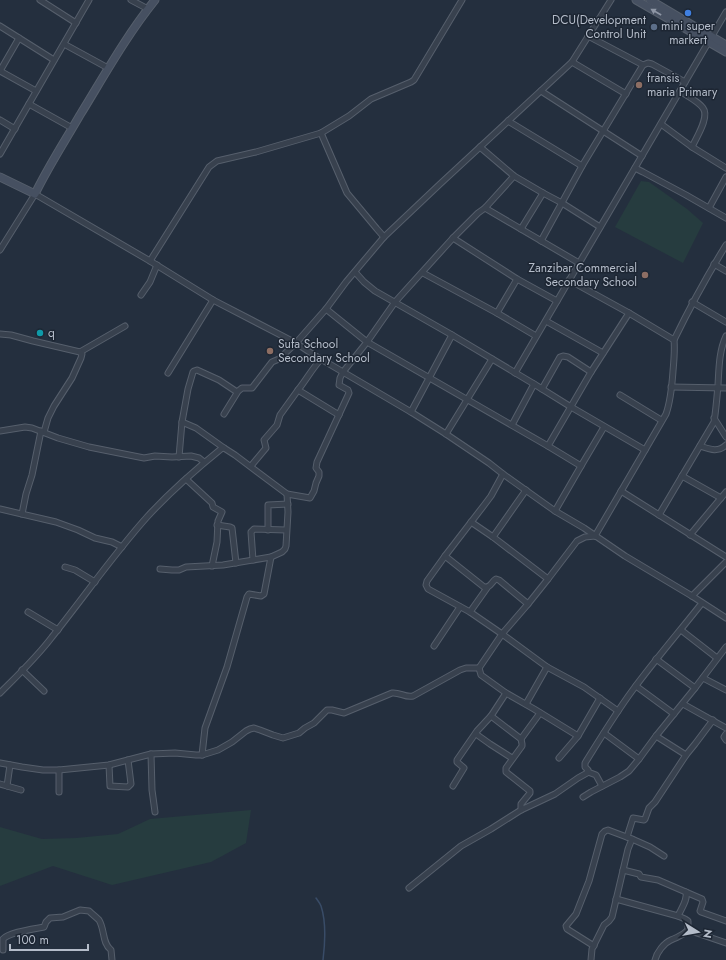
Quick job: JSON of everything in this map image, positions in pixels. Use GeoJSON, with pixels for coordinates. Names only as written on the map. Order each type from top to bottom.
{"type":"FeatureCollection","features":[{"type":"Feature","properties":{"kind":"street"},"geometry":{"type":"LineString","coordinates":[[40,0],[76,23]]}},
{"type":"Feature","properties":{"kind":"street"},"geometry":{"type":"LineString","coordinates":[[0,154],[89,0]]}},
{"type":"Feature","properties":{"kind":"street"},"geometry":{"type":"LineString","coordinates":[[132,0],[148,9]]}},
{"type":"Feature","properties":{"kind":"street"},"geometry":{"type":"LineString","coordinates":[[0,250],[35,194],[108,68],[155,0]]}},
{"type":"Feature","properties":{"kind":"street"},"geometry":{"type":"LineString","coordinates":[[150,262],[209,167],[217,161],[256,152],[321,133],[349,116],[372,99],[414,80],[462,0]]}},
{"type":"Feature","properties":{"kind":"street"},"geometry":{"type":"LineString","coordinates":[[224,414],[237,392],[242,388],[252,388],[272,362],[279,359],[296,343],[326,309],[346,282],[384,237],[572,62],[611,0]]}},
{"type":"Feature","properties":{"kind":"street"},"geometry":{"type":"LineString","coordinates":[[636,0],[710,39],[726,45]]}},
{"type":"Feature","properties":{"kind":"street"},"geometry":{"type":"LineString","coordinates":[[650,0],[710,39],[726,52]]}},
{"type":"Feature","properties":{"kind":"street"},"geometry":{"type":"LineString","coordinates":[[515,373],[726,12]]}},
{"type":"Feature","properties":{"kind":"street"},"geometry":{"type":"LineString","coordinates":[[0,26],[54,60]]}},
{"type":"Feature","properties":{"kind":"street"},"geometry":{"type":"LineString","coordinates":[[588,36],[643,65]]}},
{"type":"Feature","properties":{"kind":"street"},"geometry":{"type":"LineString","coordinates":[[19,38],[0,71],[36,92]]}},
{"type":"Feature","properties":{"kind":"street"},"geometry":{"type":"LineString","coordinates":[[64,44],[108,68]]}},
{"type":"Feature","properties":{"kind":"street"},"geometry":{"type":"LineString","coordinates":[[572,62],[626,94]]}},
{"type":"Feature","properties":{"kind":"street"},"geometry":{"type":"LineString","coordinates":[[541,241],[582,166],[604,132],[643,65],[648,63],[652,64],[685,82]]}},
{"type":"Feature","properties":{"kind":"street"},"geometry":{"type":"LineString","coordinates":[[680,91],[703,107],[706,113],[692,147]]}},
{"type":"Feature","properties":{"kind":"street"},"geometry":{"type":"LineString","coordinates":[[541,92],[642,156]]}},
{"type":"Feature","properties":{"kind":"street"},"geometry":{"type":"LineString","coordinates":[[29,104],[72,128]]}},
{"type":"Feature","properties":{"kind":"street"},"geometry":{"type":"LineString","coordinates":[[0,120],[15,129]]}},
{"type":"Feature","properties":{"kind":"street"},"geometry":{"type":"LineString","coordinates":[[508,121],[582,166]]}},
{"type":"Feature","properties":{"kind":"street"},"geometry":{"type":"LineString","coordinates":[[661,124],[692,147],[726,168]]}},
{"type":"Feature","properties":{"kind":"street"},"geometry":{"type":"LineString","coordinates":[[321,133],[347,193],[384,237]]}},
{"type":"Feature","properties":{"kind":"street"},"geometry":{"type":"LineString","coordinates":[[480,148],[514,176],[562,203],[600,227]]}},
{"type":"Feature","properties":{"kind":"street"},"geometry":{"type":"LineString","coordinates":[[635,168],[726,218]]}},
{"type":"Feature","properties":{"kind":"street"},"geometry":{"type":"LineString","coordinates":[[182,422],[196,428],[251,466],[287,494],[310,498],[319,476],[319,472],[316,468],[317,462],[349,394],[348,390],[339,385],[343,372],[367,342],[395,302],[423,273],[453,238],[485,208],[514,176]]}},
{"type":"Feature","properties":{"kind":"street"},"geometry":{"type":"LineString","coordinates":[[0,177],[35,194],[157,265],[213,300],[296,343],[321,360],[411,412],[489,463],[555,511],[726,618]]}},
{"type":"Feature","properties":{"kind":"street"},"geometry":{"type":"LineString","coordinates":[[709,208],[726,177]]}},
{"type":"Feature","properties":{"kind":"street"},"geometry":{"type":"LineString","coordinates":[[521,229],[543,193]]}},
{"type":"Feature","properties":{"kind":"street"},"geometry":{"type":"LineString","coordinates":[[485,208],[579,263]]}},
{"type":"Feature","properties":{"kind":"street"},"geometry":{"type":"LineString","coordinates":[[453,238],[517,279],[557,302]]}},
{"type":"Feature","properties":{"kind":"street"},"geometry":{"type":"LineString","coordinates":[[595,536],[666,414],[672,387],[675,348],[674,340],[692,302],[726,245]]}},
{"type":"Feature","properties":{"kind":"street"},"geometry":{"type":"LineString","coordinates":[[714,264],[726,271]]}},
{"type":"Feature","properties":{"kind":"street"},"geometry":{"type":"LineString","coordinates":[[140,295],[150,282],[157,265]]}},
{"type":"Feature","properties":{"kind":"street"},"geometry":{"type":"LineString","coordinates":[[355,272],[375,291],[645,450]]}},
{"type":"Feature","properties":{"kind":"street"},"geometry":{"type":"LineString","coordinates":[[423,273],[536,336]]}},
{"type":"Feature","properties":{"kind":"street"},"geometry":{"type":"LineString","coordinates":[[497,313],[517,279]]}},
{"type":"Feature","properties":{"kind":"street"},"geometry":{"type":"LineString","coordinates":[[569,280],[674,340]]}},
{"type":"Feature","properties":{"kind":"street"},"geometry":{"type":"LineString","coordinates":[[168,373],[213,300]]}},
{"type":"Feature","properties":{"kind":"street"},"geometry":{"type":"LineString","coordinates":[[692,302],[726,322]]}},
{"type":"Feature","properties":{"kind":"street"},"geometry":{"type":"LineString","coordinates":[[326,309],[367,342],[581,466]]}},
{"type":"Feature","properties":{"kind":"street"},"geometry":{"type":"LineString","coordinates":[[548,446],[591,372],[629,313]]}},
{"type":"Feature","properties":{"kind":"street"},"geometry":{"type":"LineString","coordinates":[[546,321],[603,353]]}},
{"type":"Feature","properties":{"kind":"street"},"geometry":{"type":"LineString","coordinates":[[0,334],[11,335],[80,352],[125,326]]}},
{"type":"Feature","properties":{"kind":"street"},"geometry":{"type":"LineString","coordinates":[[411,412],[452,335]]}},
{"type":"Feature","properties":{"kind":"street"},"geometry":{"type":"LineString","coordinates":[[659,515],[714,422],[719,358],[726,336]]}},
{"type":"Feature","properties":{"kind":"street"},"geometry":{"type":"LineString","coordinates":[[22,514],[42,432],[54,406],[72,378],[81,358],[82,354],[80,352]]}},
{"type":"Feature","properties":{"kind":"street"},"geometry":{"type":"LineString","coordinates":[[542,389],[560,357],[568,357],[591,372]]}},
{"type":"Feature","properties":{"kind":"street"},"geometry":{"type":"LineString","coordinates":[[446,434],[492,359]]}},
{"type":"Feature","properties":{"kind":"street"},"geometry":{"type":"LineString","coordinates":[[251,466],[266,448],[264,440],[277,425],[280,415],[305,382],[310,372],[321,360]]}},
{"type":"Feature","properties":{"kind":"street"},"geometry":{"type":"LineString","coordinates":[[179,457],[182,422],[188,389],[194,371],[197,370],[219,380],[237,392]]}},
{"type":"Feature","properties":{"kind":"street"},"geometry":{"type":"LineString","coordinates":[[512,425],[534,384]]}},
{"type":"Feature","properties":{"kind":"street"},"geometry":{"type":"LineString","coordinates":[[672,387],[726,388]]}},
{"type":"Feature","properties":{"kind":"street"},"geometry":{"type":"LineString","coordinates":[[298,390],[338,415]]}},
{"type":"Feature","properties":{"kind":"street"},"geometry":{"type":"LineString","coordinates":[[620,395],[662,420]]}},
{"type":"Feature","properties":{"kind":"street"},"geometry":{"type":"LineString","coordinates":[[714,418],[726,437]]}},
{"type":"Feature","properties":{"kind":"street"},"geometry":{"type":"LineString","coordinates":[[0,431],[25,427],[32,428],[58,438],[89,447],[144,458],[155,456],[191,456],[199,458],[204,462]]}},
{"type":"Feature","properties":{"kind":"street"},"geometry":{"type":"LineString","coordinates":[[555,511],[604,427]]}},
{"type":"Feature","properties":{"kind":"street"},"geometry":{"type":"LineString","coordinates":[[700,446],[712,450],[724,448],[726,445]]}},
{"type":"Feature","properties":{"kind":"street"},"geometry":{"type":"LineString","coordinates":[[0,693],[58,630],[122,547],[159,504],[204,462],[224,448]]}},
{"type":"Feature","properties":{"kind":"street"},"geometry":{"type":"LineString","coordinates":[[503,474],[491,496],[444,556],[427,581],[426,585],[428,589],[470,612],[547,667],[573,680],[618,711]]}},
{"type":"Feature","properties":{"kind":"street"},"geometry":{"type":"LineString","coordinates":[[682,476],[721,498]]}},
{"type":"Feature","properties":{"kind":"street"},"geometry":{"type":"LineString","coordinates":[[186,479],[212,503],[213,507],[222,512],[217,525],[217,542],[212,566]]}},
{"type":"Feature","properties":{"kind":"street"},"geometry":{"type":"LineString","coordinates":[[493,537],[526,490]]}},
{"type":"Feature","properties":{"kind":"street"},"geometry":{"type":"LineString","coordinates":[[621,491],[726,557]]}},
{"type":"Feature","properties":{"kind":"street"},"geometry":{"type":"LineString","coordinates":[[690,534],[726,492]]}},
{"type":"Feature","properties":{"kind":"street"},"geometry":{"type":"LineString","coordinates":[[160,568],[179,570],[186,567],[223,565],[271,557],[282,552],[285,549],[288,504],[287,494]]}},
{"type":"Feature","properties":{"kind":"street"},"geometry":{"type":"LineString","coordinates":[[268,530],[268,505],[288,504]]}},
{"type":"Feature","properties":{"kind":"street"},"geometry":{"type":"LineString","coordinates":[[0,509],[69,526],[95,538],[112,542],[122,547]]}},
{"type":"Feature","properties":{"kind":"street"},"geometry":{"type":"LineString","coordinates":[[471,522],[548,579]]}},
{"type":"Feature","properties":{"kind":"street"},"geometry":{"type":"LineString","coordinates":[[217,525],[232,528],[236,563]]}},
{"type":"Feature","properties":{"kind":"street"},"geometry":{"type":"LineString","coordinates":[[253,560],[251,532],[254,529],[286,530]]}},
{"type":"Feature","properties":{"kind":"street"},"geometry":{"type":"LineString","coordinates":[[578,736],[506,693],[481,675],[480,668],[502,634],[528,604],[577,541],[586,537],[595,536]]}},
{"type":"Feature","properties":{"kind":"street"},"geometry":{"type":"LineString","coordinates":[[444,556],[487,588]]}},
{"type":"Feature","properties":{"kind":"street"},"geometry":{"type":"LineString","coordinates":[[202,755],[205,728],[227,667],[247,597],[249,594],[261,596],[264,594],[271,557]]}},
{"type":"Feature","properties":{"kind":"street"},"geometry":{"type":"LineString","coordinates":[[692,596],[726,562]]}},
{"type":"Feature","properties":{"kind":"street"},"geometry":{"type":"LineString","coordinates":[[66,567],[75,570],[95,582]]}},
{"type":"Feature","properties":{"kind":"street"},"geometry":{"type":"LineString","coordinates":[[470,612],[487,588],[496,579],[528,604]]}},
{"type":"Feature","properties":{"kind":"street"},"geometry":{"type":"LineString","coordinates":[[602,786],[596,775],[588,772],[585,767],[585,763],[618,711],[636,686],[702,603]]}},
{"type":"Feature","properties":{"kind":"street"},"geometry":{"type":"LineString","coordinates":[[434,646],[460,607]]}},
{"type":"Feature","properties":{"kind":"street"},"geometry":{"type":"LineString","coordinates":[[28,612],[58,630]]}},
{"type":"Feature","properties":{"kind":"street"},"geometry":{"type":"LineString","coordinates":[[681,630],[717,658]]}},
{"type":"Feature","properties":{"kind":"street"},"geometry":{"type":"LineString","coordinates":[[583,797],[629,771],[683,704],[726,647]]}},
{"type":"Feature","properties":{"kind":"street"},"geometry":{"type":"LineString","coordinates":[[656,659],[695,688]]}},
{"type":"Feature","properties":{"kind":"street"},"geometry":{"type":"LineString","coordinates":[[526,704],[547,667]]}},
{"type":"Feature","properties":{"kind":"street"},"geometry":{"type":"LineString","coordinates":[[0,762],[43,770],[59,770],[109,765],[151,754],[175,753],[202,755],[218,750],[250,729],[254,728],[283,738],[299,733],[314,723],[327,710],[344,713],[392,692],[399,693],[406,697],[413,696],[460,670],[466,668],[480,668]]}},
{"type":"Feature","properties":{"kind":"street"},"geometry":{"type":"LineString","coordinates":[[22,670],[44,691]]}},
{"type":"Feature","properties":{"kind":"street"},"geometry":{"type":"LineString","coordinates":[[703,678],[726,690]]}},
{"type":"Feature","properties":{"kind":"street"},"geometry":{"type":"LineString","coordinates":[[636,686],[674,714]]}},
{"type":"Feature","properties":{"kind":"street"},"geometry":{"type":"LineString","coordinates":[[453,786],[464,768],[457,762],[457,760],[491,716],[506,693]]}},
{"type":"Feature","properties":{"kind":"street"},"geometry":{"type":"LineString","coordinates":[[558,758],[578,736],[600,698]]}},
{"type":"Feature","properties":{"kind":"street"},"geometry":{"type":"LineString","coordinates":[[683,704],[726,728]]}},
{"type":"Feature","properties":{"kind":"street"},"geometry":{"type":"LineString","coordinates":[[521,739],[540,713]]}},
{"type":"Feature","properties":{"kind":"street"},"geometry":{"type":"LineString","coordinates":[[491,716],[521,739],[522,746],[506,768],[506,772],[530,792],[521,804],[521,810]]}},
{"type":"Feature","properties":{"kind":"street"},"geometry":{"type":"LineString","coordinates":[[591,960],[592,949],[604,924],[612,917],[634,818],[644,820],[646,818],[649,808],[656,802],[686,755],[713,720]]}},
{"type":"Feature","properties":{"kind":"street"},"geometry":{"type":"LineString","coordinates":[[604,733],[639,759]]}},
{"type":"Feature","properties":{"kind":"street"},"geometry":{"type":"LineString","coordinates":[[476,734],[512,758]]}},
{"type":"Feature","properties":{"kind":"street"},"geometry":{"type":"LineString","coordinates":[[726,734],[724,737],[726,740]]}},
{"type":"Feature","properties":{"kind":"street"},"geometry":{"type":"LineString","coordinates":[[656,736],[686,755]]}},
{"type":"Feature","properties":{"kind":"street"},"geometry":{"type":"LineString","coordinates":[[151,754],[152,790],[155,812]]}},
{"type":"Feature","properties":{"kind":"street"},"geometry":{"type":"LineString","coordinates":[[109,765],[110,786],[128,787],[131,784],[128,760]]}},
{"type":"Feature","properties":{"kind":"street"},"geometry":{"type":"LineString","coordinates":[[8,786],[10,764]]}},
{"type":"Feature","properties":{"kind":"street"},"geometry":{"type":"LineString","coordinates":[[59,770],[59,792]]}},
{"type":"Feature","properties":{"kind":"street"},"geometry":{"type":"LineString","coordinates":[[409,888],[461,846],[521,810],[555,794],[588,772]]}},
{"type":"Feature","properties":{"kind":"street"},"geometry":{"type":"LineString","coordinates":[[0,784],[21,790]]}},
{"type":"Feature","properties":{"kind":"street"},"geometry":{"type":"LineString","coordinates":[[594,946],[567,929],[566,926],[576,914],[589,881],[602,834],[608,830],[650,847],[664,856]]}},
{"type":"Feature","properties":{"kind":"street"},"geometry":{"type":"LineString","coordinates":[[623,870],[658,880],[702,899],[703,902],[701,912],[726,920]]}},
{"type":"Feature","properties":{"kind":"street"},"geometry":{"type":"LineString","coordinates":[[678,916],[687,895],[686,892]]}},
{"type":"Feature","properties":{"kind":"street"},"geometry":{"type":"LineString","coordinates":[[616,899],[685,918],[688,921],[688,930],[682,936],[670,940],[662,947],[656,956],[656,960]]}},
{"type":"Feature","properties":{"kind":"street"},"geometry":{"type":"LineString","coordinates":[[3,950],[3,939],[6,935],[44,927],[50,918],[63,917],[80,910],[89,911],[99,921],[104,932],[105,943],[111,950],[112,960]]}},
{"type":"Feature","properties":{"kind":"street"},"geometry":{"type":"LineString","coordinates":[[688,930],[725,943],[726,936]]}},
{"type":"Feature","properties":{"kind":"green space"},"geometry":{"type":"Polygon","coordinates":[[[641,181],[649,182],[687,209],[703,223],[683,263],[615,227],[641,181]]]}},
{"type":"Feature","properties":{"kind":"green space"},"geometry":{"type":"Polygon","coordinates":[[[251,810],[246,843],[211,862],[112,885],[53,866],[0,886],[0,827],[42,839],[76,838],[118,834],[150,819],[251,810]]]}},
{"type":"Feature","properties":{"kind":"waterway"},"geometry":{"type":"LineString","coordinates":[[316,898],[320,903],[324,919],[325,940],[323,960]]}},
{"type":"Feature","properties":{"kind":"place","name":"mini super markert"},"geometry":{"type":"Point","coordinates":[688,13]}},
{"type":"Feature","properties":{"kind":"place","name":"DCU(Development Control Unit"},"geometry":{"type":"Point","coordinates":[654,27]}},
{"type":"Feature","properties":{"kind":"place","name":"fransis maria Primary"},"geometry":{"type":"Point","coordinates":[639,85]}},
{"type":"Feature","properties":{"kind":"place","name":"Zanzibar Commercial Secondary School"},"geometry":{"type":"Point","coordinates":[645,275]}},
{"type":"Feature","properties":{"kind":"place","name":"q"},"geometry":{"type":"Point","coordinates":[40,333]}},
{"type":"Feature","properties":{"kind":"place","name":"Sufa School Secondary School"},"geometry":{"type":"Point","coordinates":[270,351]}}]}
